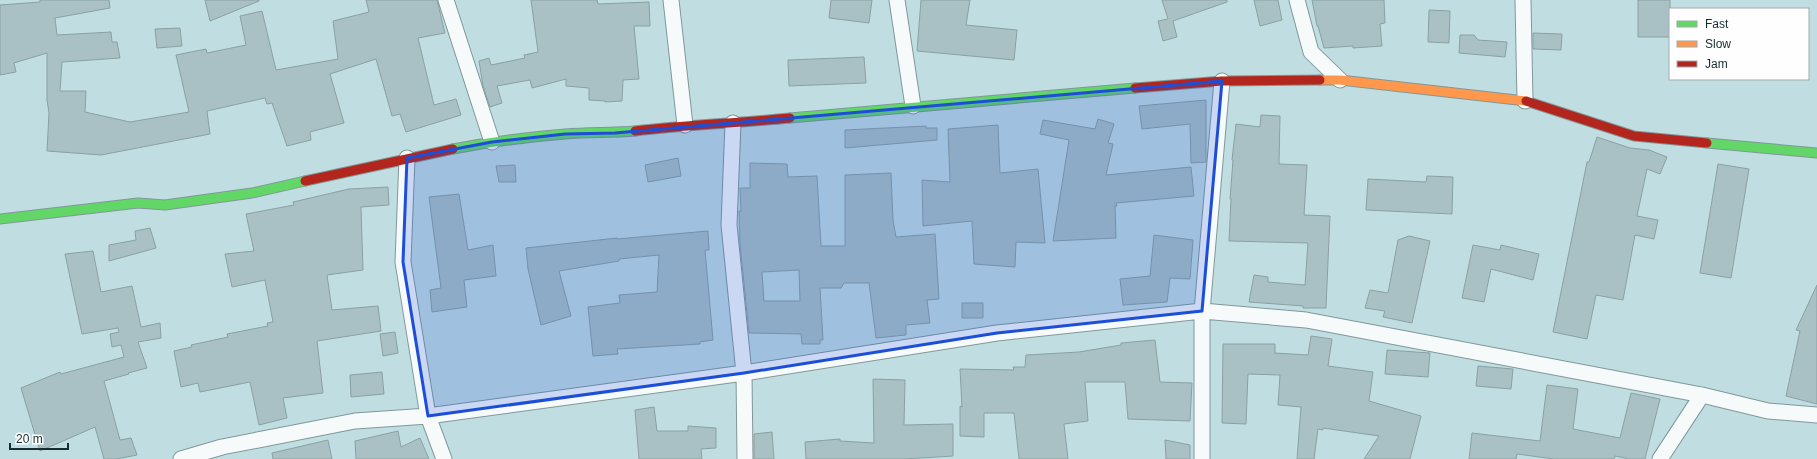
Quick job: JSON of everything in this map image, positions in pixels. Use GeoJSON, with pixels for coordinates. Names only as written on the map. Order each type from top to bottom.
{"type":"FeatureCollection","features":[{"type":"Feature","properties":{"kind":"street"},"geometry":{"type":"LineString","coordinates":[[446,0],[492,142]]}},
{"type":"Feature","properties":{"kind":"street"},"geometry":{"type":"LineString","coordinates":[[671,0],[685,125]]}},
{"type":"Feature","properties":{"kind":"street"},"geometry":{"type":"LineString","coordinates":[[897,0],[913,106]]}},
{"type":"Feature","properties":{"kind":"street"},"geometry":{"type":"LineString","coordinates":[[1297,0],[1311,52],[1340,80]]}},
{"type":"Feature","properties":{"kind":"street"},"geometry":{"type":"LineString","coordinates":[[1523,0],[1525,101]]}},
{"type":"Feature","properties":{"kind":"street"},"geometry":{"type":"LineString","coordinates":[[0,219],[138,203],[165,205],[252,193],[407,158],[492,142],[565,134],[615,133],[685,125],[733,123],[913,106],[1222,81],[1340,80],[1525,101],[1634,136],[1817,153]]}},
{"type":"Feature","properties":{"kind":"street"},"geometry":{"type":"LineString","coordinates":[[1202,459],[1202,311],[1222,81]]}},
{"type":"Feature","properties":{"kind":"street"},"geometry":{"type":"LineString","coordinates":[[733,123],[729,225],[744,373],[745,459]]}},
{"type":"Feature","properties":{"kind":"street"},"geometry":{"type":"LineString","coordinates":[[407,158],[403,262],[428,416],[444,459]]}},
{"type":"Feature","properties":{"kind":"street"},"geometry":{"type":"LineString","coordinates":[[181,459],[223,453],[355,421],[428,416],[744,373],[997,333],[1202,311],[1306,320],[1702,395],[1768,411],[1817,415]]}},
{"type":"Feature","properties":{"kind":"street"},"geometry":{"type":"LineString","coordinates":[[1660,459],[1702,395]]}},
{"type":"Feature","properties":{"kind":"highlighted area"},"geometry":{"type":"Polygon","coordinates":[[[1222,81],[1202,311],[997,333],[744,373],[428,416],[403,262],[407,158],[492,142],[565,134],[615,133],[1222,81]]]}},
{"type":"Feature","properties":{"kind":"building"},"geometry":{"type":"Polygon","coordinates":[[[40,0],[109,0],[110,8],[55,18],[57,35],[111,32],[112,42],[117,42],[120,58],[62,62],[60,91],[86,91],[85,112],[130,122],[189,112],[176,55],[206,49],[207,53],[246,45],[240,16],[262,11],[276,70],[338,59],[333,21],[369,12],[366,0],[437,0],[445,33],[418,38],[434,105],[456,99],[461,115],[406,132],[400,114],[392,116],[376,59],[330,74],[344,123],[310,132],[311,140],[287,146],[272,103],[267,104],[265,98],[207,111],[210,134],[101,155],[47,151],[49,113],[47,100],[47,53],[14,63],[16,72],[0,75],[0,5],[40,2],[40,0]]]}},
{"type":"Feature","properties":{"kind":"building"},"geometry":{"type":"Polygon","coordinates":[[[205,0],[259,0],[259,1],[210,21],[205,0]]]}},
{"type":"Feature","properties":{"kind":"building"},"geometry":{"type":"Polygon","coordinates":[[[531,0],[597,0],[598,4],[649,2],[650,26],[634,26],[639,79],[623,80],[622,101],[605,102],[589,100],[589,88],[566,86],[566,79],[532,88],[530,80],[497,86],[502,103],[490,107],[483,86],[479,61],[489,58],[491,65],[525,58],[524,55],[538,52],[531,0]]]}},
{"type":"Feature","properties":{"kind":"building"},"geometry":{"type":"Polygon","coordinates":[[[831,0],[872,0],[869,23],[829,18],[831,0]]]}},
{"type":"Feature","properties":{"kind":"building"},"geometry":{"type":"Polygon","coordinates":[[[921,0],[970,0],[966,25],[1017,30],[1014,60],[917,51],[921,0]]]}},
{"type":"Feature","properties":{"kind":"building"},"geometry":{"type":"Polygon","coordinates":[[[1162,0],[1227,0],[1227,2],[1173,21],[1177,37],[1163,41],[1158,21],[1168,19],[1162,0]]]}},
{"type":"Feature","properties":{"kind":"building"},"geometry":{"type":"Polygon","coordinates":[[[1254,0],[1278,0],[1282,20],[1260,26],[1254,0]]]}},
{"type":"Feature","properties":{"kind":"building"},"geometry":{"type":"Polygon","coordinates":[[[1312,0],[1384,0],[1385,23],[1380,24],[1382,46],[1324,48],[1317,26],[1312,0]]]}},
{"type":"Feature","properties":{"kind":"building"},"geometry":{"type":"Polygon","coordinates":[[[1638,0],[1670,0],[1669,37],[1638,37],[1638,0]]]}},
{"type":"Feature","properties":{"kind":"building"},"geometry":{"type":"Polygon","coordinates":[[[1429,10],[1450,11],[1449,43],[1428,42],[1429,10]]]}},
{"type":"Feature","properties":{"kind":"building"},"geometry":{"type":"Polygon","coordinates":[[[180,28],[182,46],[157,48],[155,29],[180,28]]]}},
{"type":"Feature","properties":{"kind":"building"},"geometry":{"type":"Polygon","coordinates":[[[1533,33],[1562,34],[1561,50],[1533,49],[1533,33]]]}},
{"type":"Feature","properties":{"kind":"building"},"geometry":{"type":"Polygon","coordinates":[[[1460,35],[1474,35],[1478,40],[1507,42],[1505,57],[1459,53],[1460,35]]]}},
{"type":"Feature","properties":{"kind":"building"},"geometry":{"type":"Polygon","coordinates":[[[864,57],[866,83],[789,86],[788,60],[864,57]]]}},
{"type":"Feature","properties":{"kind":"building"},"geometry":{"type":"Polygon","coordinates":[[[1206,100],[1206,162],[1191,163],[1190,124],[1142,129],[1139,106],[1206,100]]]}},
{"type":"Feature","properties":{"kind":"building"},"geometry":{"type":"Polygon","coordinates":[[[1261,115],[1280,116],[1279,164],[1307,165],[1304,215],[1330,216],[1326,308],[1303,308],[1303,306],[1249,302],[1254,275],[1268,277],[1268,282],[1305,285],[1308,243],[1229,241],[1232,160],[1236,124],[1260,127],[1261,115]]]}},
{"type":"Feature","properties":{"kind":"building"},"geometry":{"type":"Polygon","coordinates":[[[1098,119],[1114,124],[1108,143],[1113,144],[1106,175],[1191,167],[1194,196],[1116,203],[1116,238],[1053,241],[1069,140],[1040,134],[1043,120],[1095,129],[1098,119]]]}},
{"type":"Feature","properties":{"kind":"building"},"geometry":{"type":"Polygon","coordinates":[[[998,125],[1000,173],[1038,169],[1045,243],[1016,242],[1015,267],[974,264],[972,221],[923,226],[922,180],[950,182],[948,129],[998,125]]]}},
{"type":"Feature","properties":{"kind":"building"},"geometry":{"type":"Polygon","coordinates":[[[926,126],[926,128],[937,128],[937,140],[845,148],[845,130],[926,126]]]}},
{"type":"Feature","properties":{"kind":"building"},"geometry":{"type":"Polygon","coordinates":[[[1597,137],[1630,148],[1649,150],[1667,157],[1660,174],[1647,169],[1637,216],[1658,220],[1654,239],[1635,235],[1623,300],[1596,295],[1587,339],[1553,332],[1587,162],[1589,162],[1597,137]]]}},
{"type":"Feature","properties":{"kind":"building"},"geometry":{"type":"Polygon","coordinates":[[[678,158],[681,176],[648,182],[645,165],[678,158]]]}},
{"type":"Feature","properties":{"kind":"building"},"geometry":{"type":"Polygon","coordinates":[[[750,163],[787,164],[788,177],[817,176],[821,246],[845,246],[845,175],[891,173],[893,220],[896,237],[935,234],[939,299],[927,300],[930,323],[906,325],[906,335],[876,338],[869,283],[844,283],[841,288],[820,288],[823,340],[820,340],[820,344],[802,344],[801,334],[749,333],[740,244],[739,211],[741,211],[740,188],[750,188],[750,163]],[[799,270],[762,272],[764,301],[800,301],[799,270]]]}},
{"type":"Feature","properties":{"kind":"building"},"geometry":{"type":"Polygon","coordinates":[[[1718,164],[1749,169],[1731,278],[1700,273],[1718,164]]]}},
{"type":"Feature","properties":{"kind":"building"},"geometry":{"type":"Polygon","coordinates":[[[515,165],[516,182],[499,182],[496,166],[515,165]]]}},
{"type":"Feature","properties":{"kind":"building"},"geometry":{"type":"Polygon","coordinates":[[[1427,176],[1453,177],[1452,214],[1366,210],[1368,179],[1426,182],[1427,176]]]}},
{"type":"Feature","properties":{"kind":"building"},"geometry":{"type":"Polygon","coordinates":[[[388,187],[389,205],[361,207],[363,270],[327,275],[332,310],[378,306],[381,331],[317,341],[323,393],[283,398],[287,418],[259,425],[250,382],[200,392],[198,383],[181,387],[174,351],[192,347],[191,345],[228,337],[227,334],[268,326],[267,323],[273,322],[265,280],[232,287],[225,254],[254,251],[246,214],[294,205],[293,202],[349,189],[388,187]]]}},
{"type":"Feature","properties":{"kind":"building"},"geometry":{"type":"Polygon","coordinates":[[[459,194],[468,250],[493,245],[496,276],[464,280],[467,307],[432,312],[430,290],[441,288],[429,197],[459,194]]]}},
{"type":"Feature","properties":{"kind":"building"},"geometry":{"type":"Polygon","coordinates":[[[150,228],[156,248],[109,261],[109,245],[136,240],[135,231],[150,228]]]}},
{"type":"Feature","properties":{"kind":"building"},"geometry":{"type":"Polygon","coordinates":[[[708,231],[709,250],[705,250],[713,340],[700,342],[700,344],[617,349],[618,354],[593,356],[588,307],[620,303],[619,295],[657,292],[659,255],[619,259],[619,261],[559,271],[571,316],[541,325],[528,269],[526,248],[617,238],[708,231]]]}},
{"type":"Feature","properties":{"kind":"building"},"geometry":{"type":"Polygon","coordinates":[[[1154,235],[1193,240],[1190,279],[1170,278],[1167,302],[1123,305],[1120,279],[1150,276],[1154,235]]]}},
{"type":"Feature","properties":{"kind":"building"},"geometry":{"type":"Polygon","coordinates":[[[1409,236],[1430,241],[1412,323],[1383,317],[1385,311],[1365,308],[1370,290],[1388,293],[1398,240],[1409,236]]]}},
{"type":"Feature","properties":{"kind":"building"},"geometry":{"type":"Polygon","coordinates":[[[1473,245],[1500,250],[1501,245],[1539,254],[1533,280],[1491,269],[1484,302],[1462,298],[1473,245]]]}},
{"type":"Feature","properties":{"kind":"building"},"geometry":{"type":"Polygon","coordinates":[[[93,251],[101,292],[132,286],[141,327],[160,323],[161,338],[138,342],[147,368],[104,381],[120,440],[131,438],[137,455],[117,459],[104,459],[95,427],[40,451],[21,388],[60,372],[61,374],[124,357],[121,345],[112,347],[110,334],[119,332],[118,328],[82,334],[65,254],[93,251]]]}},
{"type":"Feature","properties":{"kind":"building"},"geometry":{"type":"Polygon","coordinates":[[[1817,285],[1817,404],[1786,396],[1800,331],[1796,330],[1817,285]]]}},
{"type":"Feature","properties":{"kind":"building"},"geometry":{"type":"Polygon","coordinates":[[[962,303],[983,303],[983,318],[962,318],[962,303]]]}},
{"type":"Feature","properties":{"kind":"building"},"geometry":{"type":"Polygon","coordinates":[[[395,332],[398,353],[383,356],[380,334],[395,332]]]}},
{"type":"Feature","properties":{"kind":"building"},"geometry":{"type":"Polygon","coordinates":[[[1311,336],[1332,339],[1328,366],[1373,372],[1369,401],[1421,416],[1410,459],[1364,459],[1379,436],[1323,428],[1323,430],[1318,429],[1314,459],[1297,459],[1301,407],[1278,405],[1280,375],[1248,374],[1246,424],[1222,423],[1223,344],[1275,344],[1275,353],[1308,355],[1311,336]]]}},
{"type":"Feature","properties":{"kind":"building"},"geometry":{"type":"Polygon","coordinates":[[[1155,340],[1160,382],[1192,383],[1190,421],[1128,419],[1125,382],[1085,382],[1088,421],[1064,424],[1068,459],[1019,459],[1014,413],[984,413],[984,437],[960,436],[960,406],[962,407],[960,369],[1014,370],[1013,367],[1025,367],[1026,355],[1079,352],[1121,345],[1121,343],[1155,340]]]}},
{"type":"Feature","properties":{"kind":"building"},"geometry":{"type":"Polygon","coordinates":[[[1387,350],[1430,353],[1428,377],[1385,374],[1387,350]]]}},
{"type":"Feature","properties":{"kind":"building"},"geometry":{"type":"Polygon","coordinates":[[[1478,366],[1513,369],[1511,389],[1476,386],[1478,366]]]}},
{"type":"Feature","properties":{"kind":"building"},"geometry":{"type":"Polygon","coordinates":[[[382,372],[384,394],[351,397],[350,375],[382,372]]]}},
{"type":"Feature","properties":{"kind":"building"},"geometry":{"type":"Polygon","coordinates":[[[873,379],[905,380],[904,425],[953,424],[953,456],[905,459],[806,459],[805,442],[840,439],[840,441],[874,443],[873,379]]]}},
{"type":"Feature","properties":{"kind":"building"},"geometry":{"type":"Polygon","coordinates":[[[1547,385],[1578,389],[1573,429],[1620,438],[1631,393],[1660,399],[1645,459],[1629,459],[1615,456],[1614,459],[1554,459],[1517,454],[1516,459],[1469,459],[1472,433],[1540,441],[1547,385]]]}},
{"type":"Feature","properties":{"kind":"building"},"geometry":{"type":"Polygon","coordinates":[[[654,407],[657,431],[688,431],[688,426],[716,428],[716,448],[701,449],[702,459],[639,459],[635,410],[654,407]]]}},
{"type":"Feature","properties":{"kind":"building"},"geometry":{"type":"Polygon","coordinates":[[[398,431],[401,447],[420,438],[429,459],[356,459],[355,441],[398,431]]]}},
{"type":"Feature","properties":{"kind":"building"},"geometry":{"type":"Polygon","coordinates":[[[772,432],[774,459],[754,459],[754,434],[772,432]]]}},
{"type":"Feature","properties":{"kind":"building"},"geometry":{"type":"Polygon","coordinates":[[[328,440],[332,459],[273,459],[272,453],[328,440]]]}},
{"type":"Feature","properties":{"kind":"building"},"geometry":{"type":"Polygon","coordinates":[[[1165,440],[1190,445],[1190,459],[1166,459],[1165,440]]]}},
{"type":"Feature","properties":{"kind":"traffic: fast"},"geometry":{"type":"LineString","coordinates":[[790,118],[1135,88]]}},
{"type":"Feature","properties":{"kind":"traffic: fast"},"geometry":{"type":"LineString","coordinates":[[453,149],[551,135],[635,131]]}},
{"type":"Feature","properties":{"kind":"traffic: fast"},"geometry":{"type":"LineString","coordinates":[[1707,143],[1817,153]]}},
{"type":"Feature","properties":{"kind":"traffic: fast"},"geometry":{"type":"LineString","coordinates":[[0,219],[138,203],[165,205],[252,193],[305,181]]}},
{"type":"Feature","properties":{"kind":"traffic: slow"},"geometry":{"type":"LineString","coordinates":[[1320,80],[1340,80],[1526,101]]}},
{"type":"Feature","properties":{"kind":"traffic: jam"},"geometry":{"type":"LineString","coordinates":[[1135,88],[1222,81],[1320,80]]}},
{"type":"Feature","properties":{"kind":"traffic: jam"},"geometry":{"type":"LineString","coordinates":[[1526,101],[1634,136],[1707,143]]}},
{"type":"Feature","properties":{"kind":"traffic: jam"},"geometry":{"type":"LineString","coordinates":[[635,131],[790,118]]}},
{"type":"Feature","properties":{"kind":"traffic: jam"},"geometry":{"type":"LineString","coordinates":[[305,181],[453,149]]}}]}
